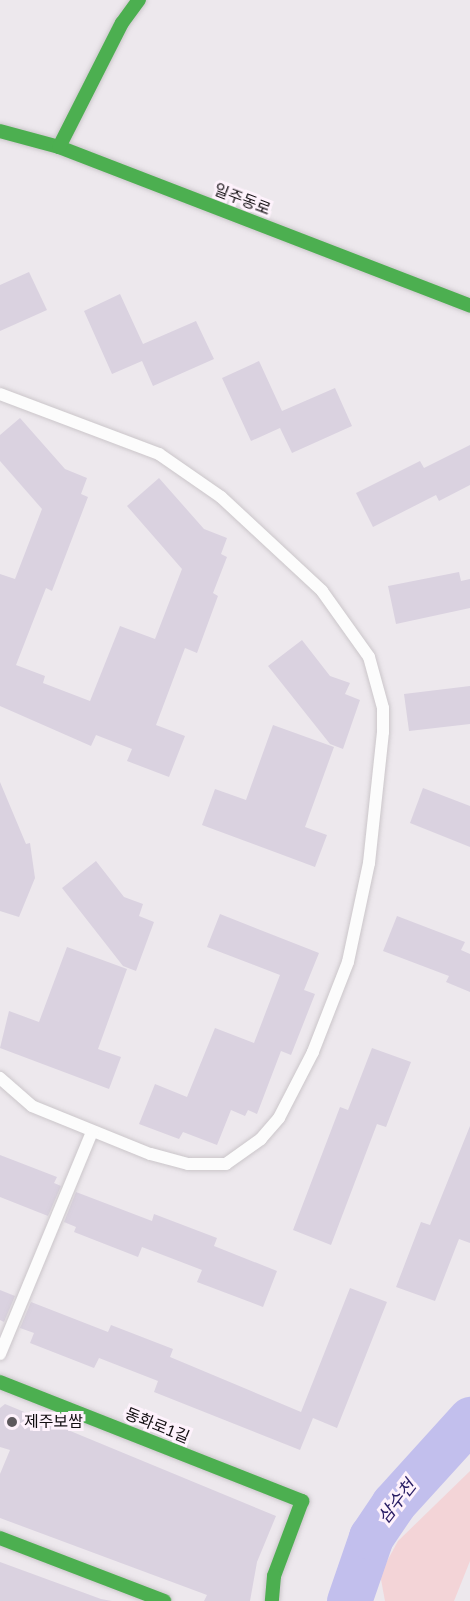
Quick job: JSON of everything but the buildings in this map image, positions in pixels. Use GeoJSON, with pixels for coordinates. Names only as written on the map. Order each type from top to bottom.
{"type":"FeatureCollection","features":[{"type":"Feature","properties":{"kind":"street"},"geometry":{"type":"LineString","coordinates":[[59,147],[122,23],[139,0]]}},
{"type":"Feature","properties":{"kind":"street","name":"일주동로"},"geometry":{"type":"LineString","coordinates":[[0,131],[59,147],[470,306]]}},
{"type":"Feature","properties":{"kind":"street","name":"동화로1길"},"geometry":{"type":"LineString","coordinates":[[0,1382],[302,1501],[274,1576],[273,1601]]}},
{"type":"Feature","properties":{"kind":"street"},"geometry":{"type":"LineString","coordinates":[[0,1538],[164,1601]]}},
{"type":"Feature","properties":{"kind":"lane"},"geometry":{"type":"LineString","coordinates":[[0,394],[159,454],[221,497],[322,591],[369,657],[383,708],[381,770],[369,863],[348,962],[332,1011],[279,1118],[246,1152],[215,1166],[150,1154],[32,1106],[0,1078]]}},
{"type":"Feature","properties":{"kind":"lane"},"geometry":{"type":"LineString","coordinates":[[0,1354],[92,1132]]}},
{"type":"Feature","properties":{"kind":"shaded area"},"geometry":{"type":"Polygon","coordinates":[[[470,1471],[470,1561],[454,1601],[385,1601],[380,1574],[398,1541],[470,1471]]]}},
{"type":"Feature","properties":{"kind":"waterway","name":"삼수천"},"geometry":{"type":"LineString","coordinates":[[349,1601],[371,1537],[393,1504],[470,1419]]}},
{"type":"Feature","properties":{"kind":"traffic: fast"},"geometry":{"type":"LineString","coordinates":[[59,147],[122,23],[139,0]]}},
{"type":"Feature","properties":{"kind":"traffic: fast"},"geometry":{"type":"LineString","coordinates":[[0,131],[59,147],[470,306]]}},
{"type":"Feature","properties":{"kind":"traffic: fast"},"geometry":{"type":"LineString","coordinates":[[0,1382],[302,1501],[274,1576],[272,1601]]}},
{"type":"Feature","properties":{"kind":"traffic: fast"},"geometry":{"type":"LineString","coordinates":[[0,1538],[164,1601]]}},
{"type":"Feature","properties":{"kind":"place","name":"제주보쌈"},"geometry":{"type":"Point","coordinates":[12,1422]}}]}
